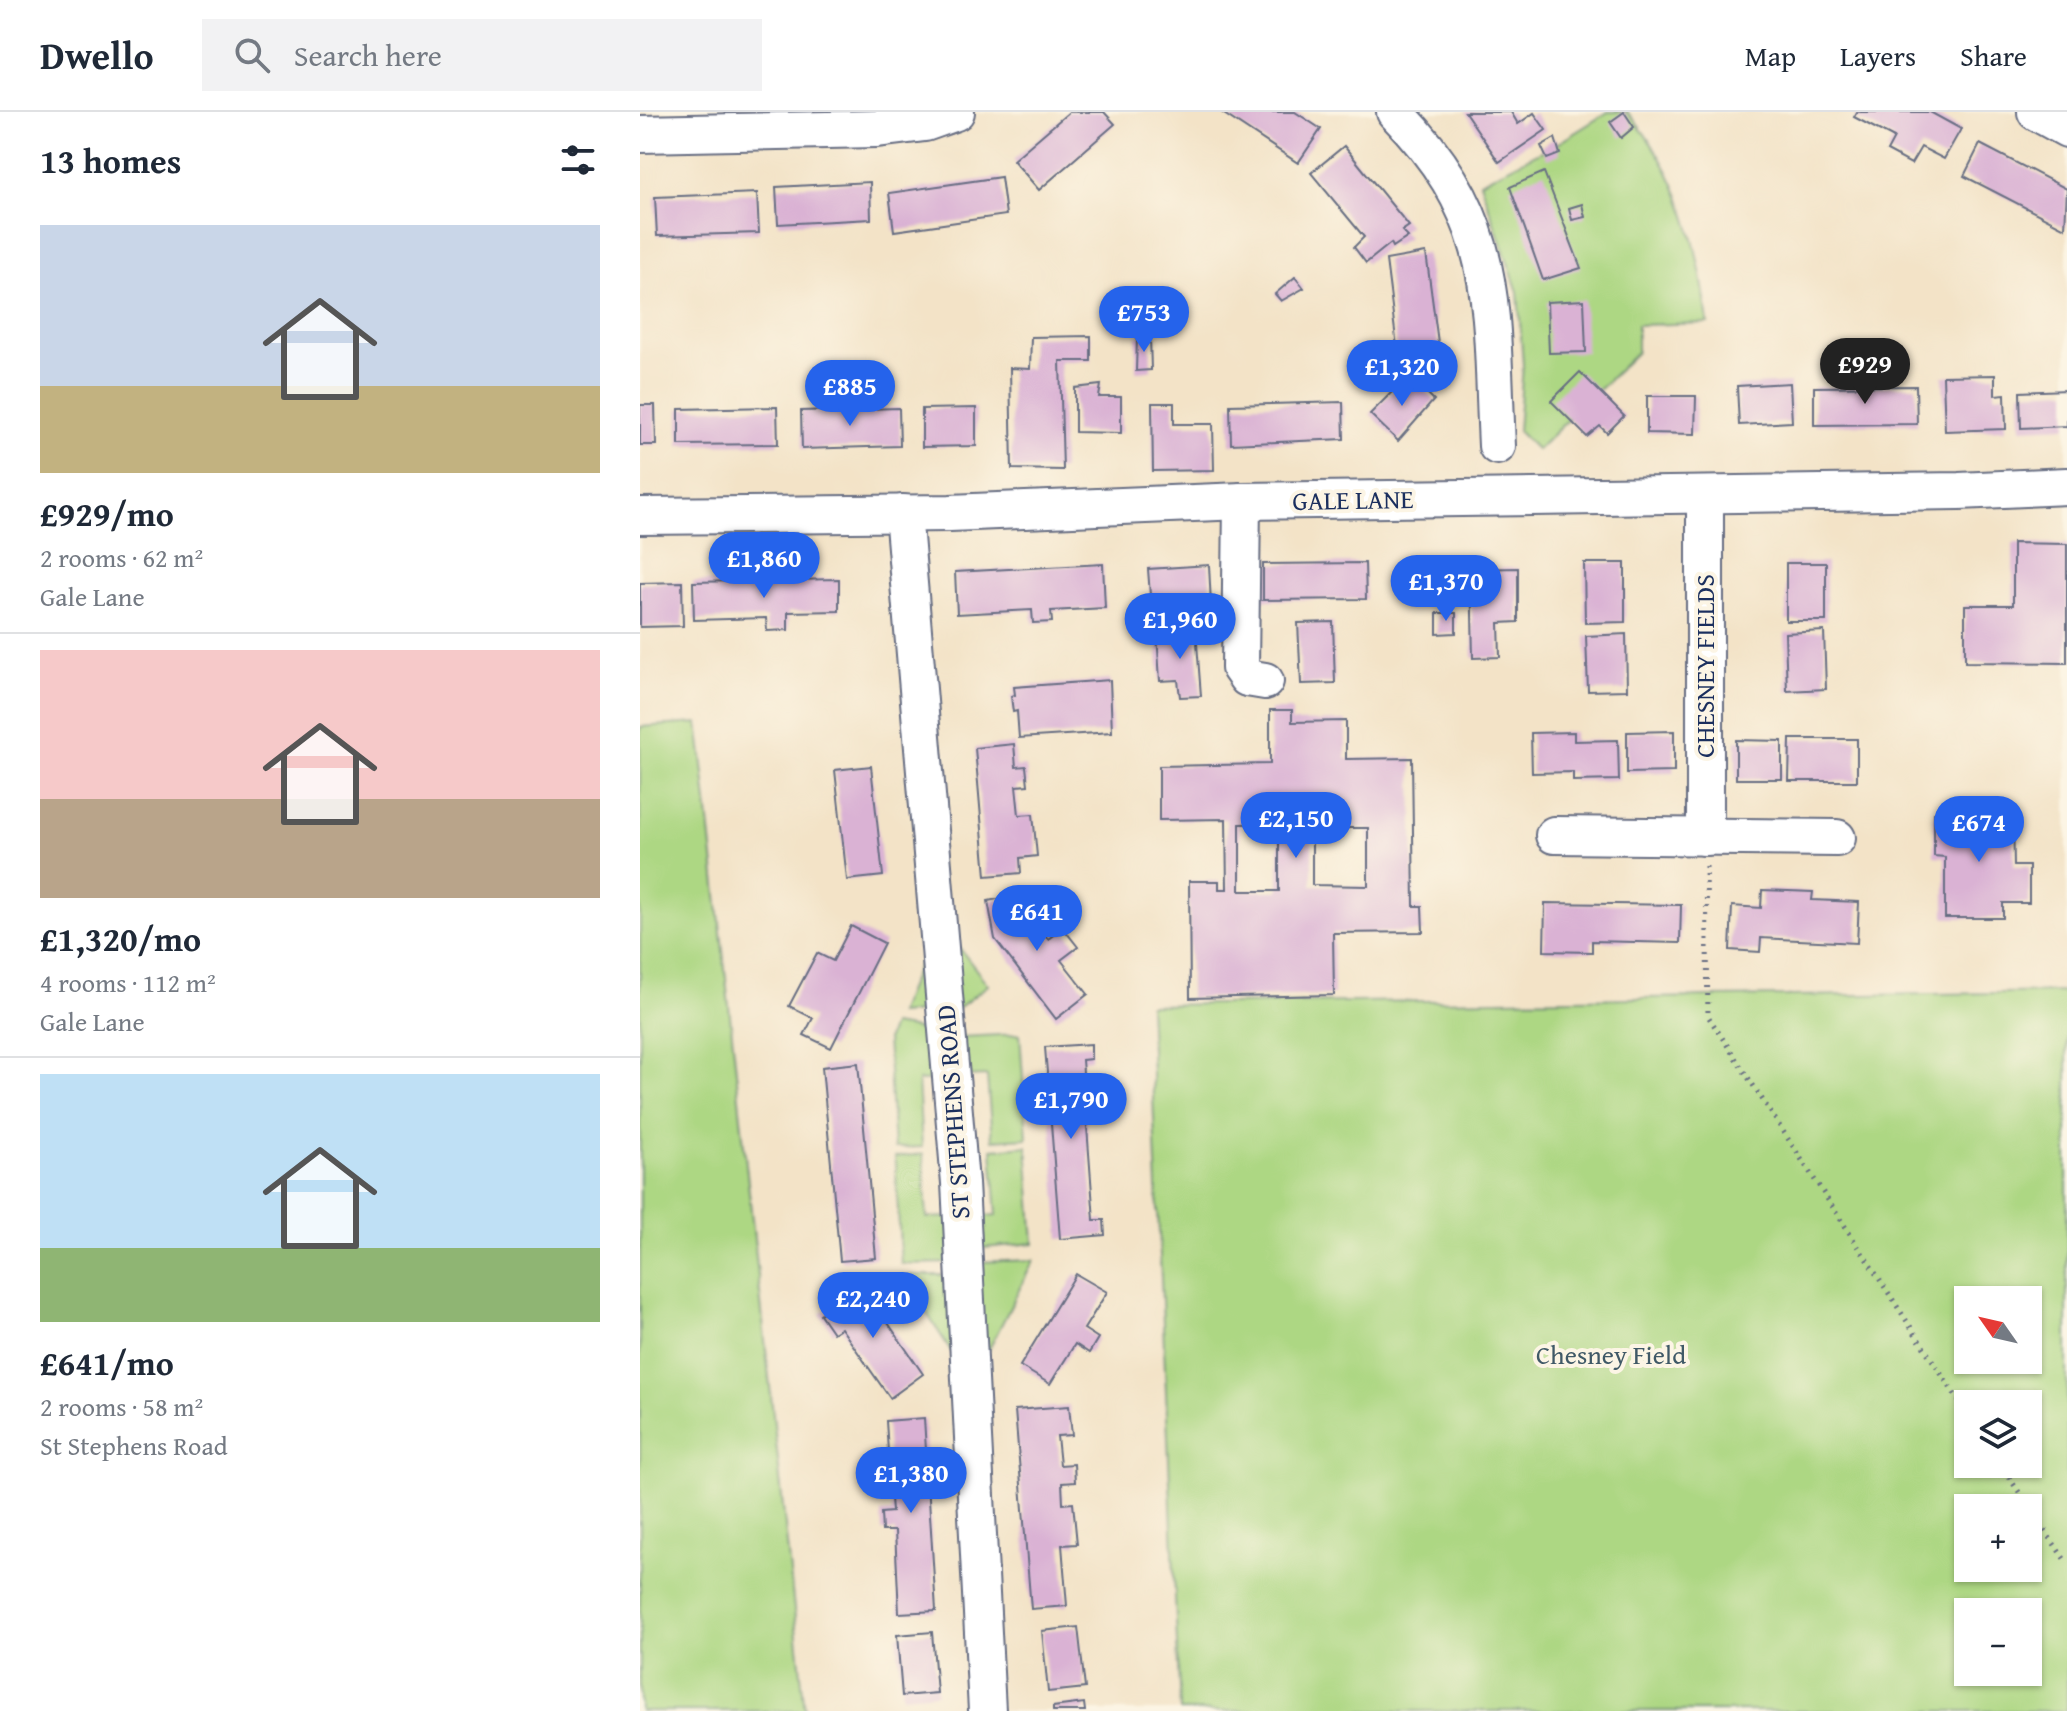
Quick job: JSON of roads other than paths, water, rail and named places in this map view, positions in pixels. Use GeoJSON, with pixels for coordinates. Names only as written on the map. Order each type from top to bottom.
{"type":"FeatureCollection","features":[{"type":"Feature","properties":{"kind":"street"},"geometry":{"type":"LineString","coordinates":[[640,134],[877,129],[925,123],[956,112]]}},
{"type":"Feature","properties":{"kind":"street"},"geometry":{"type":"LineString","coordinates":[[1395,112],[1429,149],[1451,181],[1475,228],[1489,280],[1497,446]]}},
{"type":"Feature","properties":{"kind":"street","name":"GALE LANE"},"geometry":{"type":"LineString","coordinates":[[640,516],[903,513],[1242,501],[1705,495],[2067,486]]}},
{"type":"Feature","properties":{"kind":"street","name":"CHESNEY FIELDS"},"geometry":{"type":"LineString","coordinates":[[1705,495],[1705,837]]}},
{"type":"Feature","properties":{"kind":"street"},"geometry":{"type":"LineString","coordinates":[[1242,501],[1240,668],[1247,678],[1265,681]]}},
{"type":"Feature","properties":{"kind":"street","name":"ST STEPHENS ROAD"},"geometry":{"type":"LineString","coordinates":[[903,513],[960,1183],[987,1711]]}},
{"type":"Feature","properties":{"kind":"street"},"geometry":{"type":"LineString","coordinates":[[1554,835],[1837,838]]}},
{"type":"Feature","properties":{"kind":"park label","name":"Chesney Field"},"geometry":{"type":"Point","coordinates":[1611,1355]}}]}
